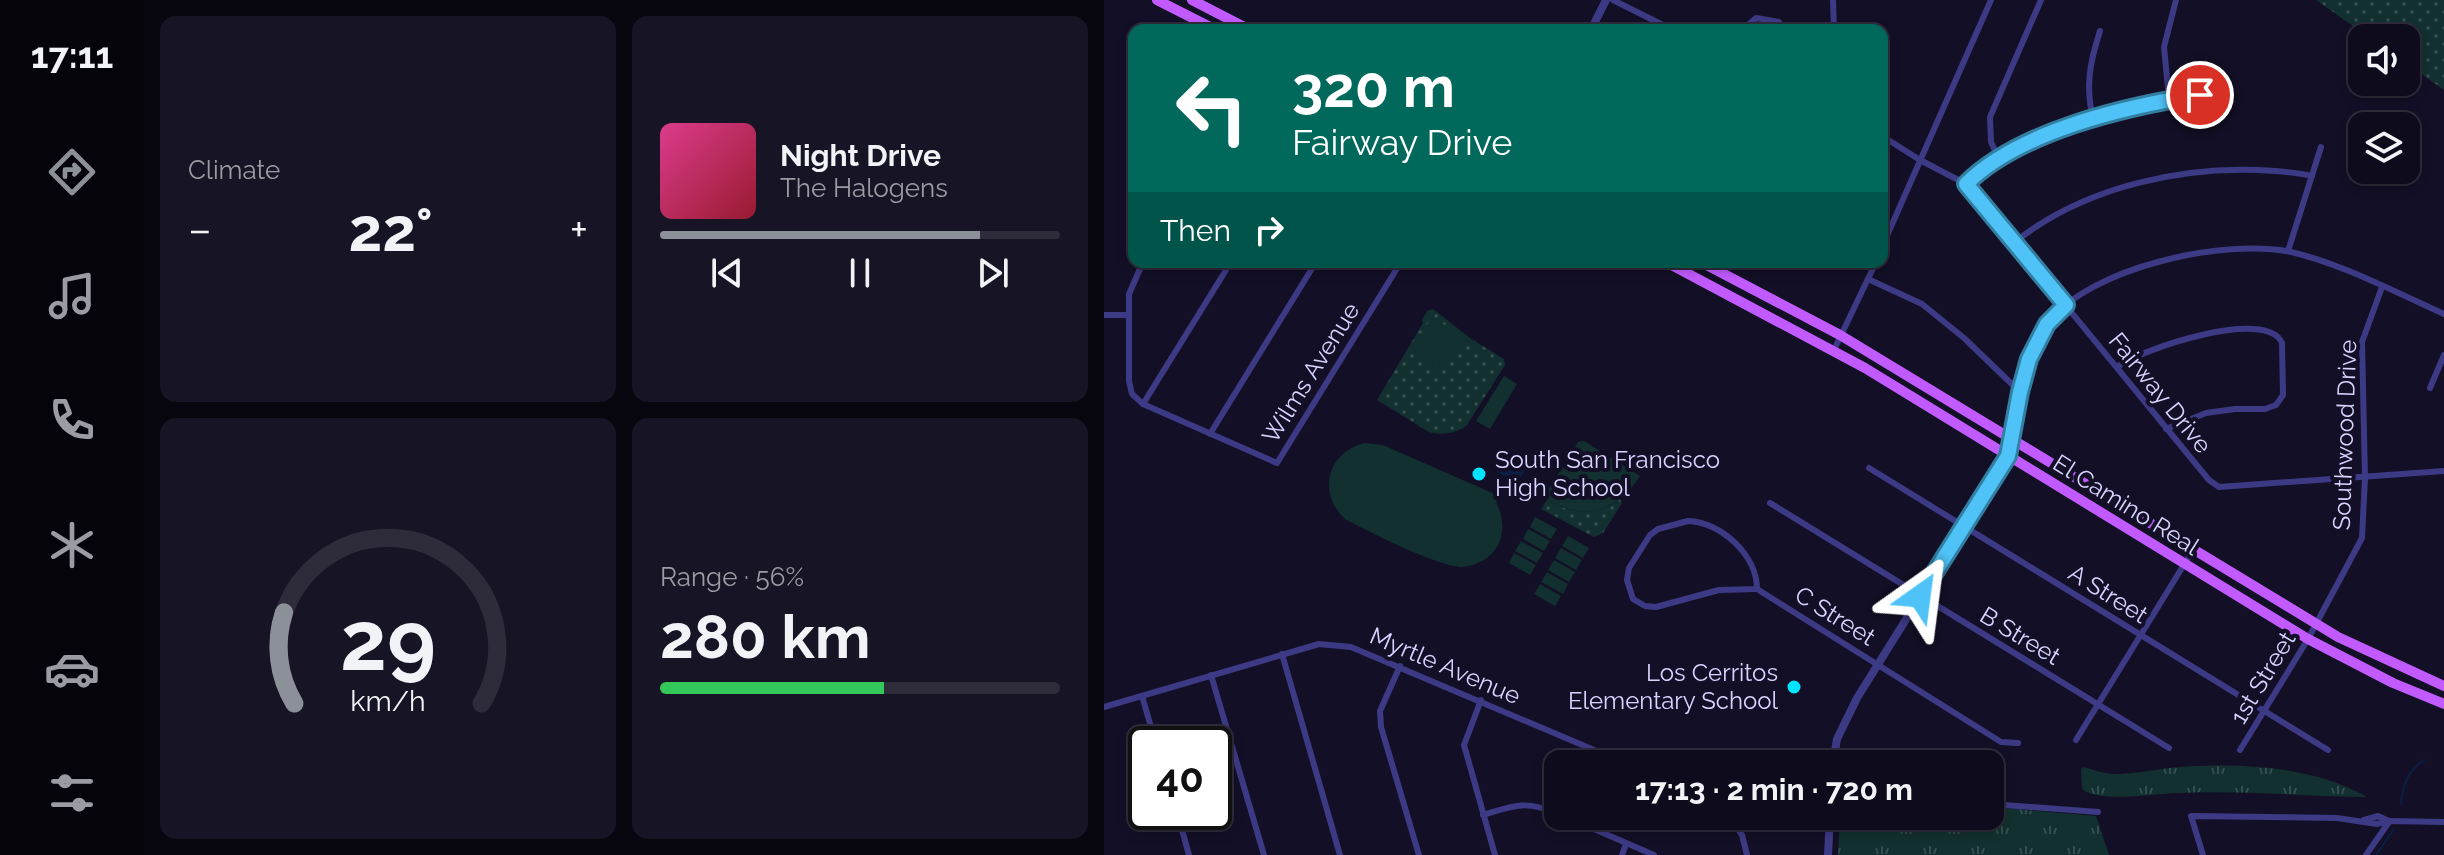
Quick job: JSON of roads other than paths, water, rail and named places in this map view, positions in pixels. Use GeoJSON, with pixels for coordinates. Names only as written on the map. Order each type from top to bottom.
{"type":"FeatureCollection","features":[{"type":"Feature","properties":{"kind":"main road"},"geometry":{"type":"LineString","coordinates":[[1157,0],[1204,24]]}},
{"type":"Feature","properties":{"kind":"main road"},"geometry":{"type":"LineString","coordinates":[[1192,0],[1238,24]]}},
{"type":"Feature","properties":{"kind":"main road","name":"El Camino Real"},"geometry":{"type":"LineString","coordinates":[[1677,268],[1834,350],[2308,639],[2393,683],[2444,704]]}},
{"type":"Feature","properties":{"kind":"main road","name":"El Camino Real"},"geometry":{"type":"LineString","coordinates":[[1712,268],[1840,335],[2316,624],[2359,648],[2444,686]]}},
{"type":"Feature","properties":{"kind":"street"},"geometry":{"type":"LineString","coordinates":[[1594,24],[1606,0]]}},
{"type":"Feature","properties":{"kind":"street"},"geometry":{"type":"LineString","coordinates":[[1613,0],[1661,24]]}},
{"type":"Feature","properties":{"kind":"street"},"geometry":{"type":"LineString","coordinates":[[1833,0],[1834,24]]}},
{"type":"Feature","properties":{"kind":"street"},"geometry":{"type":"LineString","coordinates":[[1888,233],[1991,0]]}},
{"type":"Feature","properties":{"kind":"street"},"geometry":{"type":"LineString","coordinates":[[1999,159],[1991,142],[1990,117],[2041,0]]}},
{"type":"Feature","properties":{"kind":"street"},"geometry":{"type":"LineString","coordinates":[[2169,99],[2164,47],[2176,0]]}},
{"type":"Feature","properties":{"kind":"street"},"geometry":{"type":"LineString","coordinates":[[1749,24],[1756,18],[1768,18],[1780,24]]}},
{"type":"Feature","properties":{"kind":"street"},"geometry":{"type":"LineString","coordinates":[[2093,118],[2087,84],[2100,31]]}},
{"type":"Feature","properties":{"kind":"street"},"geometry":{"type":"LineString","coordinates":[[1966,184],[1999,159],[2093,118],[2169,99],[2229,93]]}},
{"type":"Feature","properties":{"kind":"street","name":"Fairway Drive"},"geometry":{"type":"LineString","coordinates":[[1888,140],[1966,184],[2166,429],[2209,480],[2219,487],[2444,471]]}},
{"type":"Feature","properties":{"kind":"street"},"geometry":{"type":"LineString","coordinates":[[2288,251],[2321,147]]}},
{"type":"Feature","properties":{"kind":"street"},"geometry":{"type":"LineString","coordinates":[[2015,242],[2032,228],[2062,212],[2125,187],[2190,173],[2221,171],[2253,170],[2312,176]]}},
{"type":"Feature","properties":{"kind":"street"},"geometry":{"type":"LineString","coordinates":[[1835,750],[1845,721],[2008,456],[2029,359],[2047,324],[2086,290],[2112,277],[2168,259],[2227,250],[2288,251],[2314,258],[2444,314]]}},
{"type":"Feature","properties":{"kind":"street"},"geometry":{"type":"LineString","coordinates":[[1140,268],[1129,294],[1127,315],[1132,394],[1143,404],[1210,434],[1312,268]]}},
{"type":"Feature","properties":{"kind":"street"},"geometry":{"type":"LineString","coordinates":[[1143,404],[1227,268]]}},
{"type":"Feature","properties":{"kind":"street","name":"Wilms Avenue"},"geometry":{"type":"LineString","coordinates":[[1210,434],[1277,463],[1397,268]]}},
{"type":"Feature","properties":{"kind":"street"},"geometry":{"type":"LineString","coordinates":[[1834,350],[1873,268]]}},
{"type":"Feature","properties":{"kind":"street"},"geometry":{"type":"LineString","coordinates":[[1868,279],[1922,304],[1964,338],[2020,392]]}},
{"type":"Feature","properties":{"kind":"street","name":"Southwood Drive"},"geometry":{"type":"LineString","coordinates":[[2316,624],[2362,538],[2365,478],[2362,342],[2382,287]]}},
{"type":"Feature","properties":{"kind":"street"},"geometry":{"type":"LineString","coordinates":[[1104,315],[1127,315]]}},
{"type":"Feature","properties":{"kind":"street"},"geometry":{"type":"LineString","coordinates":[[2117,367],[2153,348],[2195,335],[2247,330],[2278,335],[2282,343],[2283,395],[2276,405],[2265,409],[2206,413],[2166,429]]}},
{"type":"Feature","properties":{"kind":"street"},"geometry":{"type":"LineString","coordinates":[[2430,388],[2444,355]]}},
{"type":"Feature","properties":{"kind":"street","name":"A Street"},"geometry":{"type":"LineString","coordinates":[[1869,468],[2328,750]]}},
{"type":"Feature","properties":{"kind":"street","name":"B Street"},"geometry":{"type":"LineString","coordinates":[[1770,503],[2169,748]]}},
{"type":"Feature","properties":{"kind":"street"},"geometry":{"type":"LineString","coordinates":[[1688,521],[1725,534],[1750,562],[1757,578],[1757,589],[1719,590],[1656,607],[1645,606],[1633,599],[1627,580],[1629,568],[1650,535],[1658,529],[1688,521]]}},
{"type":"Feature","properties":{"kind":"street"},"geometry":{"type":"LineString","coordinates":[[2076,740],[2193,550]]}},
{"type":"Feature","properties":{"kind":"street","name":"C Street"},"geometry":{"type":"LineString","coordinates":[[1757,589],[2001,742],[2018,743]]}},
{"type":"Feature","properties":{"kind":"street","name":"1st Street"},"geometry":{"type":"LineString","coordinates":[[2240,750],[2316,624]]}},
{"type":"Feature","properties":{"kind":"street","name":"Myrtle Avenue"},"geometry":{"type":"LineString","coordinates":[[1104,707],[1319,644],[1351,647],[1595,750]]}},
{"type":"Feature","properties":{"kind":"street"},"geometry":{"type":"LineString","coordinates":[[1282,654],[1340,855]]}},
{"type":"Feature","properties":{"kind":"street"},"geometry":{"type":"LineString","coordinates":[[1400,666],[1380,711],[1381,727],[1419,855]]}},
{"type":"Feature","properties":{"kind":"street"},"geometry":{"type":"LineString","coordinates":[[1211,675],[1264,855]]}},
{"type":"Feature","properties":{"kind":"street"},"geometry":{"type":"LineString","coordinates":[[1142,696],[1151,726]]}},
{"type":"Feature","properties":{"kind":"street"},"geometry":{"type":"LineString","coordinates":[[1481,700],[1464,745],[1495,855]]}},
{"type":"Feature","properties":{"kind":"street"},"geometry":{"type":"LineString","coordinates":[[1483,815],[1518,804],[1544,807]]}},
{"type":"Feature","properties":{"kind":"street"},"geometry":{"type":"LineString","coordinates":[[2004,805],[2098,812]]}},
{"type":"Feature","properties":{"kind":"street"},"geometry":{"type":"LineString","coordinates":[[2203,855],[2191,816],[2364,820],[2378,816],[2389,821],[2444,822]]}},
{"type":"Feature","properties":{"kind":"street"},"geometry":{"type":"LineString","coordinates":[[2366,855],[2389,821]]}},
{"type":"Feature","properties":{"kind":"street"},"geometry":{"type":"LineString","coordinates":[[1182,830],[1189,855]]}},
{"type":"Feature","properties":{"kind":"street"},"geometry":{"type":"LineString","coordinates":[[1595,830],[1654,855]]}},
{"type":"Feature","properties":{"kind":"street"},"geometry":{"type":"LineString","coordinates":[[1739,830],[1747,855]]}},
{"type":"Feature","properties":{"kind":"street"},"geometry":{"type":"LineString","coordinates":[[1828,855],[1829,830]]}},
{"type":"Feature","properties":{"kind":"street"},"geometry":{"type":"LineString","coordinates":[[1622,855],[1626,844]]}},
{"type":"Feature","properties":{"kind":"water"},"geometry":{"type":"Polygon","coordinates":[[[1508,452],[1526,468],[1517,484],[1496,471],[1508,452]]]}},
{"type":"Feature","properties":{"kind":"waterway"},"geometry":{"type":"LineString","coordinates":[[2401,804],[2407,779],[2424,760]]}},
{"type":"Feature","properties":{"kind":"waterway"},"geometry":{"type":"LineString","coordinates":[[2376,855],[2394,829]]}},
{"type":"Feature","properties":{"kind":"place","name":"South San Francisco High School"},"geometry":{"type":"Point","coordinates":[1479,474]}},
{"type":"Feature","properties":{"kind":"place","name":"Los Cerritos Elementary School"},"geometry":{"type":"Point","coordinates":[1794,687]}}]}
